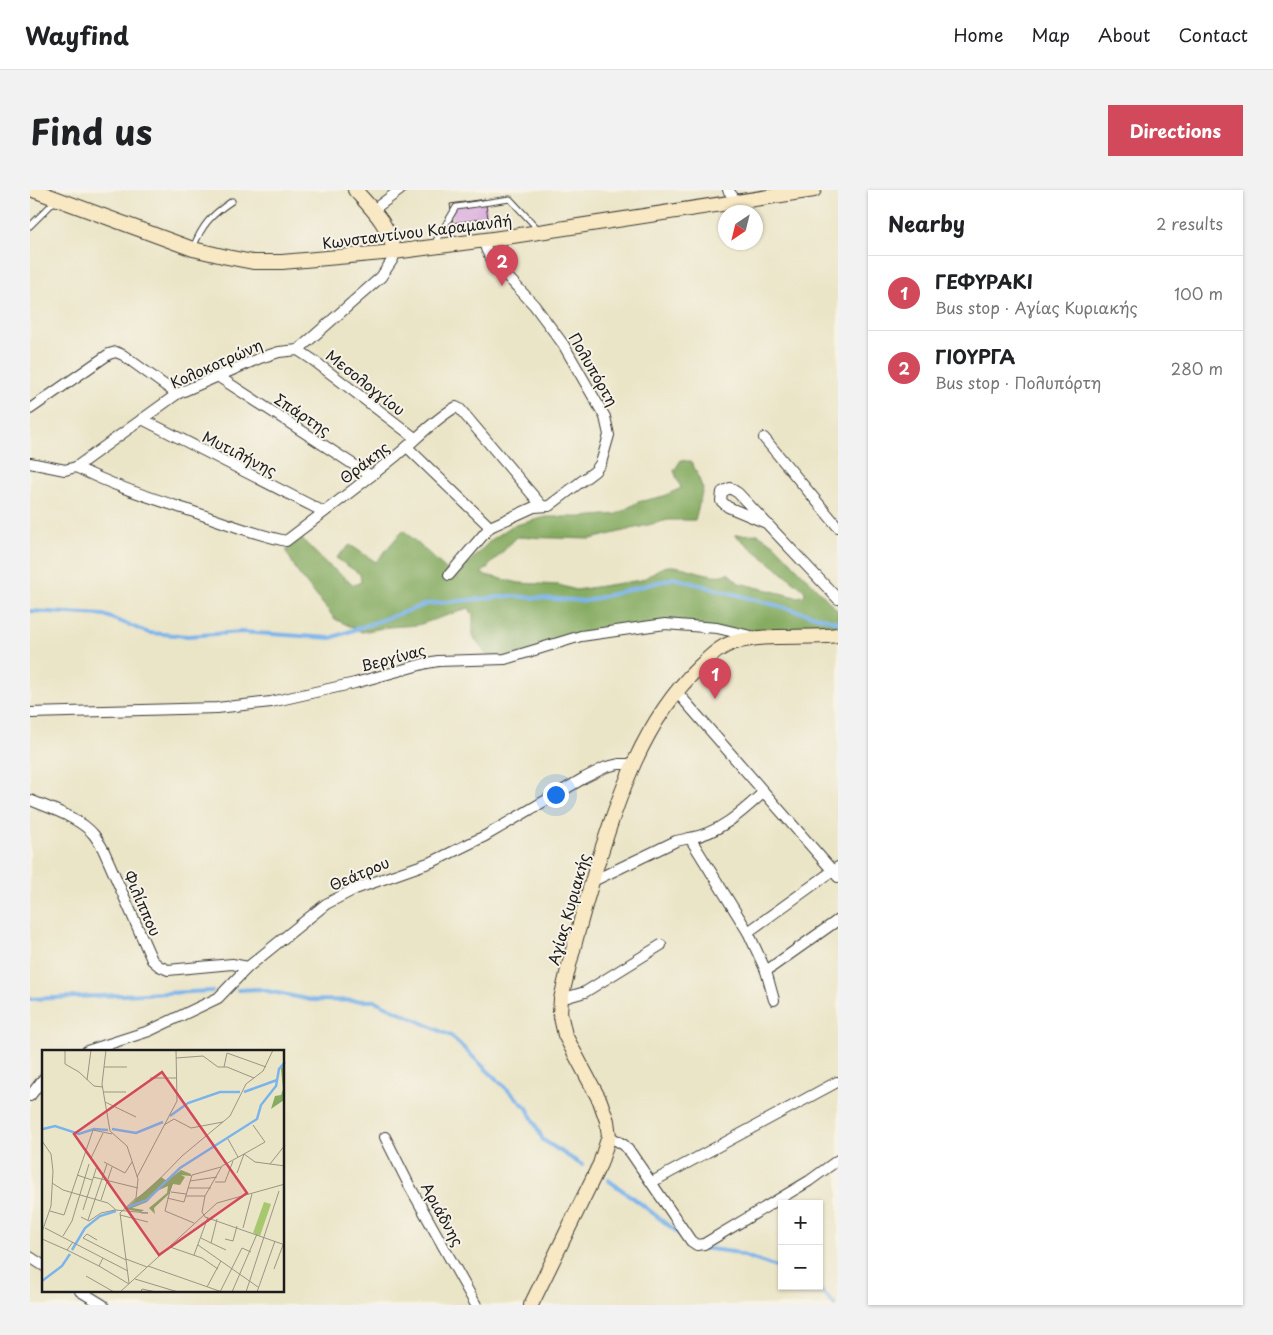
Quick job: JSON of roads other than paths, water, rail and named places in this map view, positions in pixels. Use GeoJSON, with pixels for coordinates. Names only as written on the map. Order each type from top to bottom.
{"type":"FeatureCollection","features":[{"type":"Feature","properties":{"kind":"street","name":"Κωνσταντίνου Καραμανλή"},"geometry":{"type":"LineString","coordinates":[[32,190],[193,249],[253,262],[282,262],[394,252],[540,232],[814,190]]}},
{"type":"Feature","properties":{"kind":"street"},"geometry":{"type":"LineString","coordinates":[[298,350],[381,277],[393,259],[392,242],[386,227],[355,190]]}},
{"type":"Feature","properties":{"kind":"street"},"geometry":{"type":"LineString","coordinates":[[373,210],[400,190]]}},
{"type":"Feature","properties":{"kind":"street"},"geometry":{"type":"LineString","coordinates":[[728,190],[737,202]]}},
{"type":"Feature","properties":{"kind":"street","name":"Πολυπόρτη"},"geometry":{"type":"LineString","coordinates":[[449,575],[490,526],[534,507],[553,504],[595,471],[601,463],[608,443],[608,428],[605,416],[563,344],[538,310],[492,260],[484,240]]}},
{"type":"Feature","properties":{"kind":"street","name":"Κολοκοτρώνη"},"geometry":{"type":"LineString","coordinates":[[76,467],[177,394],[260,358],[279,352],[298,350]]}},
{"type":"Feature","properties":{"kind":"street","name":"Μεσολογγίου"},"geometry":{"type":"LineString","coordinates":[[298,350],[415,438]]}},
{"type":"Feature","properties":{"kind":"street"},"geometry":{"type":"LineString","coordinates":[[30,409],[108,354],[116,352],[177,394]]}},
{"type":"Feature","properties":{"kind":"street","name":"Σπάρτης"},"geometry":{"type":"LineString","coordinates":[[219,377],[371,476]]}},
{"type":"Feature","properties":{"kind":"street","name":"Θράκης"},"geometry":{"type":"LineString","coordinates":[[76,467],[100,480],[149,498],[260,536],[286,541],[371,476],[407,447],[415,438],[456,407],[460,409],[542,506]]}},
{"type":"Feature","properties":{"kind":"street","name":"Μυτιλήνης"},"geometry":{"type":"LineString","coordinates":[[142,419],[324,512]]}},
{"type":"Feature","properties":{"kind":"street"},"geometry":{"type":"LineString","coordinates":[[764,438],[838,527]]}},
{"type":"Feature","properties":{"kind":"street"},"geometry":{"type":"LineString","coordinates":[[407,447],[490,526]]}},
{"type":"Feature","properties":{"kind":"street"},"geometry":{"type":"LineString","coordinates":[[30,463],[65,470],[76,467]]}},
{"type":"Feature","properties":{"kind":"street"},"geometry":{"type":"LineString","coordinates":[[766,522],[838,599]]}},
{"type":"Feature","properties":{"kind":"street","name":"Βεργίνας"},"geometry":{"type":"LineString","coordinates":[[30,713],[218,708],[271,702],[355,683],[427,663],[505,659],[581,636],[665,624],[718,628],[761,638]]}},
{"type":"Feature","properties":{"kind":"street","name":"Αγίας Κυριακής"},"geometry":{"type":"LineString","coordinates":[[609,1136],[607,1121],[600,1101],[565,1035],[560,1013],[561,999],[591,882],[613,814],[633,764],[669,700],[717,651],[732,643],[761,638],[838,635]]}},
{"type":"Feature","properties":{"kind":"street"},"geometry":{"type":"LineString","coordinates":[[676,691],[836,872],[748,932]]}},
{"type":"Feature","properties":{"kind":"street","name":"Θεάτρου"},"geometry":{"type":"LineString","coordinates":[[90,1050],[149,1031],[218,998],[248,967],[326,904],[355,889],[434,861],[485,836],[606,767],[618,764],[633,764]]}},
{"type":"Feature","properties":{"kind":"street"},"geometry":{"type":"LineString","coordinates":[[591,882],[676,841],[704,835],[728,823],[764,792]]}},
{"type":"Feature","properties":{"kind":"street","name":"Φιλίππου"},"geometry":{"type":"LineString","coordinates":[[30,800],[60,812],[81,824],[93,834],[102,849],[152,960],[159,966],[168,970],[232,964],[248,967]]}},
{"type":"Feature","properties":{"kind":"street"},"geometry":{"type":"LineString","coordinates":[[690,838],[748,932],[766,971],[774,1000]]}},
{"type":"Feature","properties":{"kind":"street"},"geometry":{"type":"LineString","coordinates":[[766,971],[838,920]]}},
{"type":"Feature","properties":{"kind":"street"},"geometry":{"type":"LineString","coordinates":[[561,999],[584,992],[661,945]]}},
{"type":"Feature","properties":{"kind":"street"},"geometry":{"type":"LineString","coordinates":[[30,1096],[42,1081]]}},
{"type":"Feature","properties":{"kind":"street"},"geometry":{"type":"LineString","coordinates":[[652,1182],[837,1082]]}},
{"type":"Feature","properties":{"kind":"street"},"geometry":{"type":"LineString","coordinates":[[531,1305],[600,1164],[609,1136],[624,1145],[631,1153],[691,1241],[694,1244],[700,1245],[809,1181],[838,1160]]}},
{"type":"Feature","properties":{"kind":"street","name":"Αριάδνης"},"geometry":{"type":"LineString","coordinates":[[385,1137],[409,1185],[476,1305]]}},
{"type":"Feature","properties":{"kind":"street"},"geometry":{"type":"LineString","coordinates":[[30,1257],[42,1265]]}},
{"type":"Feature","properties":{"kind":"street"},"geometry":{"type":"LineString","coordinates":[[82,1292],[102,1305]]}},
{"type":"Feature","properties":{"kind":"lane"},"geometry":{"type":"LineString","coordinates":[[432,247],[456,207],[510,199],[540,232]]}},
{"type":"Feature","properties":{"kind":"lane"},"geometry":{"type":"LineString","coordinates":[[30,226],[56,200]]}},
{"type":"Feature","properties":{"kind":"lane"},"geometry":{"type":"LineString","coordinates":[[193,249],[200,230],[210,218],[232,201]]}},
{"type":"Feature","properties":{"kind":"waterway"},"geometry":{"type":"LineString","coordinates":[[30,611],[104,615],[149,633],[188,636],[241,632],[331,638],[427,604],[510,596],[586,601],[674,578],[838,622]]}},
{"type":"Feature","properties":{"kind":"waterway"},"geometry":{"type":"LineString","coordinates":[[238,990],[258,989],[311,1000],[375,1001],[451,1036],[527,1108],[543,1140],[582,1165]]}},
{"type":"Feature","properties":{"kind":"waterway"},"geometry":{"type":"LineString","coordinates":[[30,999],[212,991]]}},
{"type":"Feature","properties":{"kind":"waterway"},"geometry":{"type":"LineString","coordinates":[[608,1180],[686,1239]]}},
{"type":"Feature","properties":{"kind":"waterway"},"geometry":{"type":"LineString","coordinates":[[702,1248],[733,1252],[778,1268]]}},
{"type":"Feature","properties":{"kind":"waterway"},"geometry":{"type":"LineString","coordinates":[[820,1290],[835,1305]]}},
{"type":"Feature","properties":{"kind":"place","name":"ΓΙΟΥΡΓΑ"},"geometry":{"type":"Point","coordinates":[502,286]}},
{"type":"Feature","properties":{"kind":"place","name":"ΓΕΦΥΡΑΚΙ"},"geometry":{"type":"Point","coordinates":[715,699]}}]}
